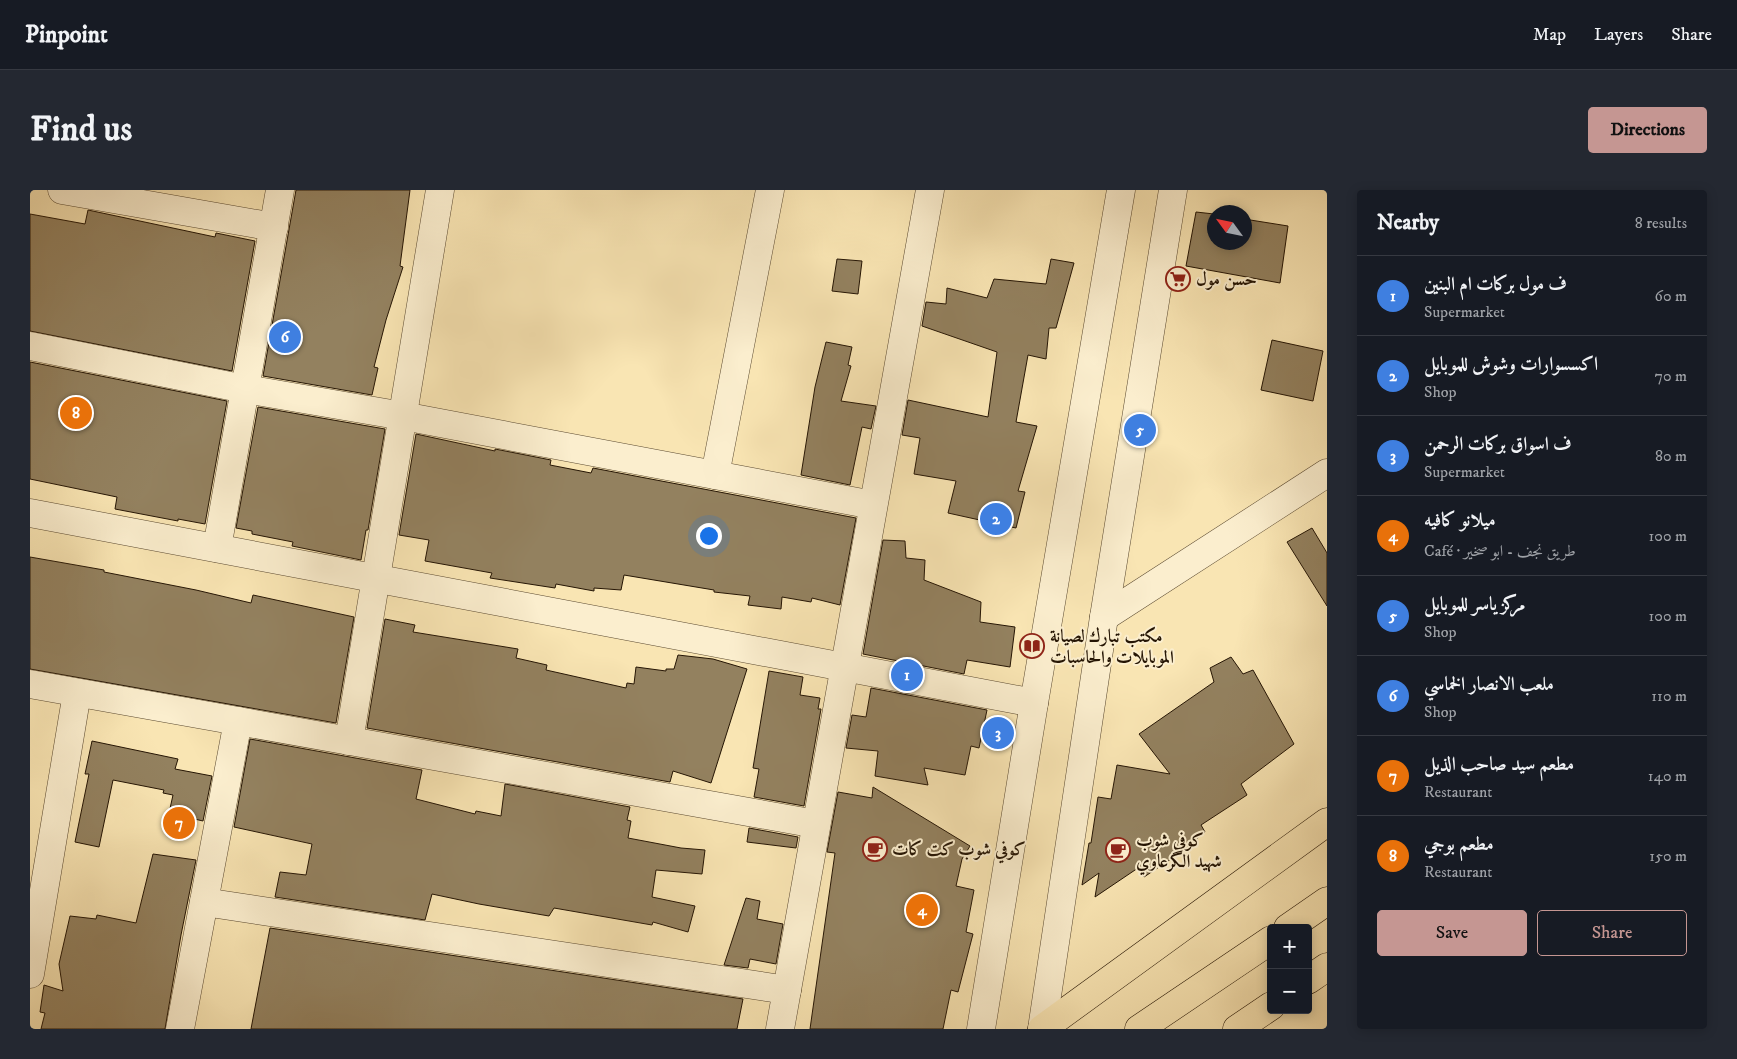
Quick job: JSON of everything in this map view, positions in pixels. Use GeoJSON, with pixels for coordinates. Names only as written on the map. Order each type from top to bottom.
{"type":"FeatureCollection","features":[{"type":"Feature","properties":{"kind":"main road"},"geometry":{"type":"LineString","coordinates":[[1042,1029],[1327,822]]}},
{"type":"Feature","properties":{"kind":"main road"},"geometry":{"type":"LineString","coordinates":[[1294,924],[1327,901]]}},
{"type":"Feature","properties":{"kind":"main road"},"geometry":{"type":"LineString","coordinates":[[1140,1029],[1267,943]]}},
{"type":"Feature","properties":{"kind":"main road"},"geometry":{"type":"LineString","coordinates":[[1312,977],[1327,968]]}},
{"type":"Feature","properties":{"kind":"main road"},"geometry":{"type":"LineString","coordinates":[[1237,1029],[1267,1009]]}},
{"type":"Feature","properties":{"kind":"street"},"geometry":{"type":"LineString","coordinates":[[62,190],[274,227]]}},
{"type":"Feature","properties":{"kind":"street"},"geometry":{"type":"LineString","coordinates":[[217,548],[280,190]]}},
{"type":"Feature","properties":{"kind":"street"},"geometry":{"type":"LineString","coordinates":[[349,741],[440,190]]}},
{"type":"Feature","properties":{"kind":"street"},"geometry":{"type":"LineString","coordinates":[[715,475],[770,190]]}},
{"type":"Feature","properties":{"kind":"street"},"geometry":{"type":"LineString","coordinates":[[780,1029],[930,190]]}},
{"type":"Feature","properties":{"kind":"street"},"geometry":{"type":"LineString","coordinates":[[982,1029],[1034,703],[1121,190]]}},
{"type":"Feature","properties":{"kind":"street"},"geometry":{"type":"LineString","coordinates":[[1042,1029],[1104,617],[1173,190]]}},
{"type":"Feature","properties":{"kind":"street"},"geometry":{"type":"LineString","coordinates":[[30,346],[245,389],[402,416],[873,505]]}},
{"type":"Feature","properties":{"kind":"street"},"geometry":{"type":"LineString","coordinates":[[1104,617],[1327,473]]}},
{"type":"Feature","properties":{"kind":"street"},"geometry":{"type":"LineString","coordinates":[[30,513],[1034,703]]}},
{"type":"Feature","properties":{"kind":"street"},"geometry":{"type":"LineString","coordinates":[[30,684],[816,824]]}},
{"type":"Feature","properties":{"kind":"street"},"geometry":{"type":"LineString","coordinates":[[30,974],[77,692]]}},
{"type":"Feature","properties":{"kind":"street"},"geometry":{"type":"LineString","coordinates":[[180,1029],[238,721]]}},
{"type":"Feature","properties":{"kind":"street"},"geometry":{"type":"LineString","coordinates":[[204,902],[787,990]]}},
{"type":"Feature","properties":{"kind":"building"},"geometry":{"type":"Polygon","coordinates":[[[296,190],[410,190],[400,266],[403,267],[386,320],[374,367],[378,368],[372,395],[263,376],[296,190]]]}},
{"type":"Feature","properties":{"kind":"building"},"geometry":{"type":"Polygon","coordinates":[[[88,210],[215,237],[216,233],[255,241],[232,371],[30,331],[30,214],[85,224],[88,210]]]}},
{"type":"Feature","properties":{"kind":"building"},"geometry":{"type":"Polygon","coordinates":[[[1196,212],[1207,213],[1207,250],[1252,250],[1252,220],[1288,226],[1280,283],[1186,266],[1196,212]]]}},
{"type":"Feature","properties":{"kind":"building"},"geometry":{"type":"Polygon","coordinates":[[[837,259],[862,261],[858,294],[832,291],[837,259]]]}},
{"type":"Feature","properties":{"kind":"building"},"geometry":{"type":"Polygon","coordinates":[[[1051,259],[1074,263],[1056,328],[1049,328],[1046,359],[1028,355],[1016,422],[1037,426],[1018,491],[1025,492],[1016,528],[948,513],[956,481],[914,474],[920,438],[902,435],[908,400],[988,417],[997,352],[922,326],[926,302],[946,304],[947,288],[987,298],[994,279],[1046,284],[1051,259]]]}},
{"type":"Feature","properties":{"kind":"building"},"geometry":{"type":"Polygon","coordinates":[[[1272,340],[1323,351],[1313,401],[1261,390],[1272,340]]]}},
{"type":"Feature","properties":{"kind":"building"},"geometry":{"type":"Polygon","coordinates":[[[826,342],[852,347],[848,365],[851,366],[841,401],[876,406],[871,429],[862,427],[850,485],[801,475],[815,387],[826,342]]]}},
{"type":"Feature","properties":{"kind":"building"},"geometry":{"type":"Polygon","coordinates":[[[30,362],[227,401],[205,524],[115,509],[117,497],[30,479],[30,362]]]}},
{"type":"Feature","properties":{"kind":"building"},"geometry":{"type":"Polygon","coordinates":[[[258,407],[385,429],[361,560],[292,546],[293,542],[252,534],[252,531],[236,528],[258,407]]]}},
{"type":"Feature","properties":{"kind":"building"},"geometry":{"type":"Polygon","coordinates":[[[416,434],[495,451],[495,449],[551,460],[550,465],[591,473],[593,468],[856,518],[840,605],[812,598],[811,602],[782,597],[781,609],[748,605],[750,596],[714,592],[714,590],[624,575],[621,590],[594,588],[594,591],[556,584],[555,588],[490,578],[492,573],[425,561],[429,540],[399,535],[416,434]]]}},
{"type":"Feature","properties":{"kind":"building"},"geometry":{"type":"Polygon","coordinates":[[[1312,528],[1327,553],[1327,606],[1287,542],[1312,528]]]}},
{"type":"Feature","properties":{"kind":"building"},"geometry":{"type":"Polygon","coordinates":[[[883,540],[905,541],[906,558],[925,560],[924,580],[981,602],[980,622],[1015,627],[1010,667],[967,660],[964,674],[863,654],[883,540]]]}},
{"type":"Feature","properties":{"kind":"building"},"geometry":{"type":"Polygon","coordinates":[[[30,557],[104,570],[104,572],[251,603],[253,595],[354,617],[336,723],[30,669],[30,557]]]}},
{"type":"Feature","properties":{"kind":"building"},"geometry":{"type":"Polygon","coordinates":[[[385,619],[415,625],[413,632],[518,649],[516,658],[547,665],[546,670],[626,688],[627,683],[634,684],[636,667],[666,671],[666,669],[674,669],[678,655],[713,659],[747,669],[711,783],[673,771],[670,782],[367,728],[385,619]]]}},
{"type":"Feature","properties":{"kind":"building"},"geometry":{"type":"Polygon","coordinates":[[[1231,657],[1243,674],[1253,670],[1294,744],[1241,784],[1247,795],[1201,825],[1205,832],[1174,857],[1144,877],[1138,868],[1095,897],[1099,873],[1082,885],[1098,797],[1111,799],[1117,765],[1170,774],[1139,734],[1214,682],[1210,668],[1231,657]]]}},
{"type":"Feature","properties":{"kind":"building"},"geometry":{"type":"Polygon","coordinates":[[[769,671],[803,677],[800,695],[820,698],[818,709],[821,709],[804,806],[754,797],[759,769],[753,768],[769,671]]]}},
{"type":"Feature","properties":{"kind":"building"},"geometry":{"type":"Polygon","coordinates":[[[871,688],[987,710],[979,748],[971,746],[965,775],[924,768],[928,785],[875,776],[878,751],[846,748],[852,715],[866,717],[871,688]]]}},
{"type":"Feature","properties":{"kind":"building"},"geometry":{"type":"Polygon","coordinates":[[[250,739],[422,770],[416,799],[475,814],[476,811],[501,816],[505,784],[630,807],[627,820],[631,821],[628,838],[681,848],[705,850],[702,874],[656,870],[652,897],[695,906],[688,932],[653,922],[652,925],[554,908],[549,916],[432,894],[425,920],[275,897],[280,872],[306,875],[312,844],[234,827],[250,739]]]}},
{"type":"Feature","properties":{"kind":"building"},"geometry":{"type":"Polygon","coordinates":[[[92,741],[178,759],[175,769],[212,776],[203,821],[169,813],[173,795],[163,793],[164,790],[113,780],[99,847],[75,842],[89,774],[85,774],[92,741]]]}},
{"type":"Feature","properties":{"kind":"building"},"geometry":{"type":"Polygon","coordinates":[[[873,787],[970,846],[962,859],[956,886],[974,890],[966,932],[973,934],[958,992],[951,990],[943,1029],[810,1029],[835,853],[827,852],[838,792],[872,798],[873,787]]]}},
{"type":"Feature","properties":{"kind":"building"},"geometry":{"type":"Polygon","coordinates":[[[749,828],[798,837],[796,848],[747,842],[749,828]]]}},
{"type":"Feature","properties":{"kind":"building"},"geometry":{"type":"Polygon","coordinates":[[[153,854],[196,860],[165,1029],[41,1029],[45,1013],[40,1012],[44,985],[63,991],[59,964],[70,916],[96,919],[97,915],[136,923],[153,854]]]}},
{"type":"Feature","properties":{"kind":"building"},"geometry":{"type":"Polygon","coordinates":[[[746,898],[760,901],[757,919],[783,924],[776,964],[750,959],[748,968],[724,965],[746,898]]]}},
{"type":"Feature","properties":{"kind":"building"},"geometry":{"type":"Polygon","coordinates":[[[270,928],[743,999],[737,1029],[251,1029],[270,928]]]}},
{"type":"Feature","properties":{"kind":"place","name":"حسن مول"},"geometry":{"type":"Point","coordinates":[1178,279]}},
{"type":"Feature","properties":{"kind":"place","name":"ملعب الانصار الخماسي"},"geometry":{"type":"Point","coordinates":[285,337]}},
{"type":"Feature","properties":{"kind":"place","name":"مطعم بوجي"},"geometry":{"type":"Point","coordinates":[76,413]}},
{"type":"Feature","properties":{"kind":"place","name":"مركز ياسر للموبايل"},"geometry":{"type":"Point","coordinates":[1140,430]}},
{"type":"Feature","properties":{"kind":"place","name":"اكسسوارات وشوش للموبايل"},"geometry":{"type":"Point","coordinates":[996,519]}},
{"type":"Feature","properties":{"kind":"place","name":"مكتب تبارك لصيانة الموبايلات والحاسبات"},"geometry":{"type":"Point","coordinates":[1032,646]}},
{"type":"Feature","properties":{"kind":"place","name":"ف مول بركات ام البنين"},"geometry":{"type":"Point","coordinates":[907,675]}},
{"type":"Feature","properties":{"kind":"place","name":"ف اسواق بركات الرحمن"},"geometry":{"type":"Point","coordinates":[998,733]}},
{"type":"Feature","properties":{"kind":"place","name":"مطعم سيد صاحب الذيل"},"geometry":{"type":"Point","coordinates":[179,823]}},
{"type":"Feature","properties":{"kind":"place","name":"كوفي شوب كت كات"},"geometry":{"type":"Point","coordinates":[875,849]}},
{"type":"Feature","properties":{"kind":"place","name":"كوفي شوب شهيد الگرعاوي"},"geometry":{"type":"Point","coordinates":[1118,850]}},
{"type":"Feature","properties":{"kind":"place","name":"ميلانو كافيه"},"geometry":{"type":"Point","coordinates":[922,910]}}]}
